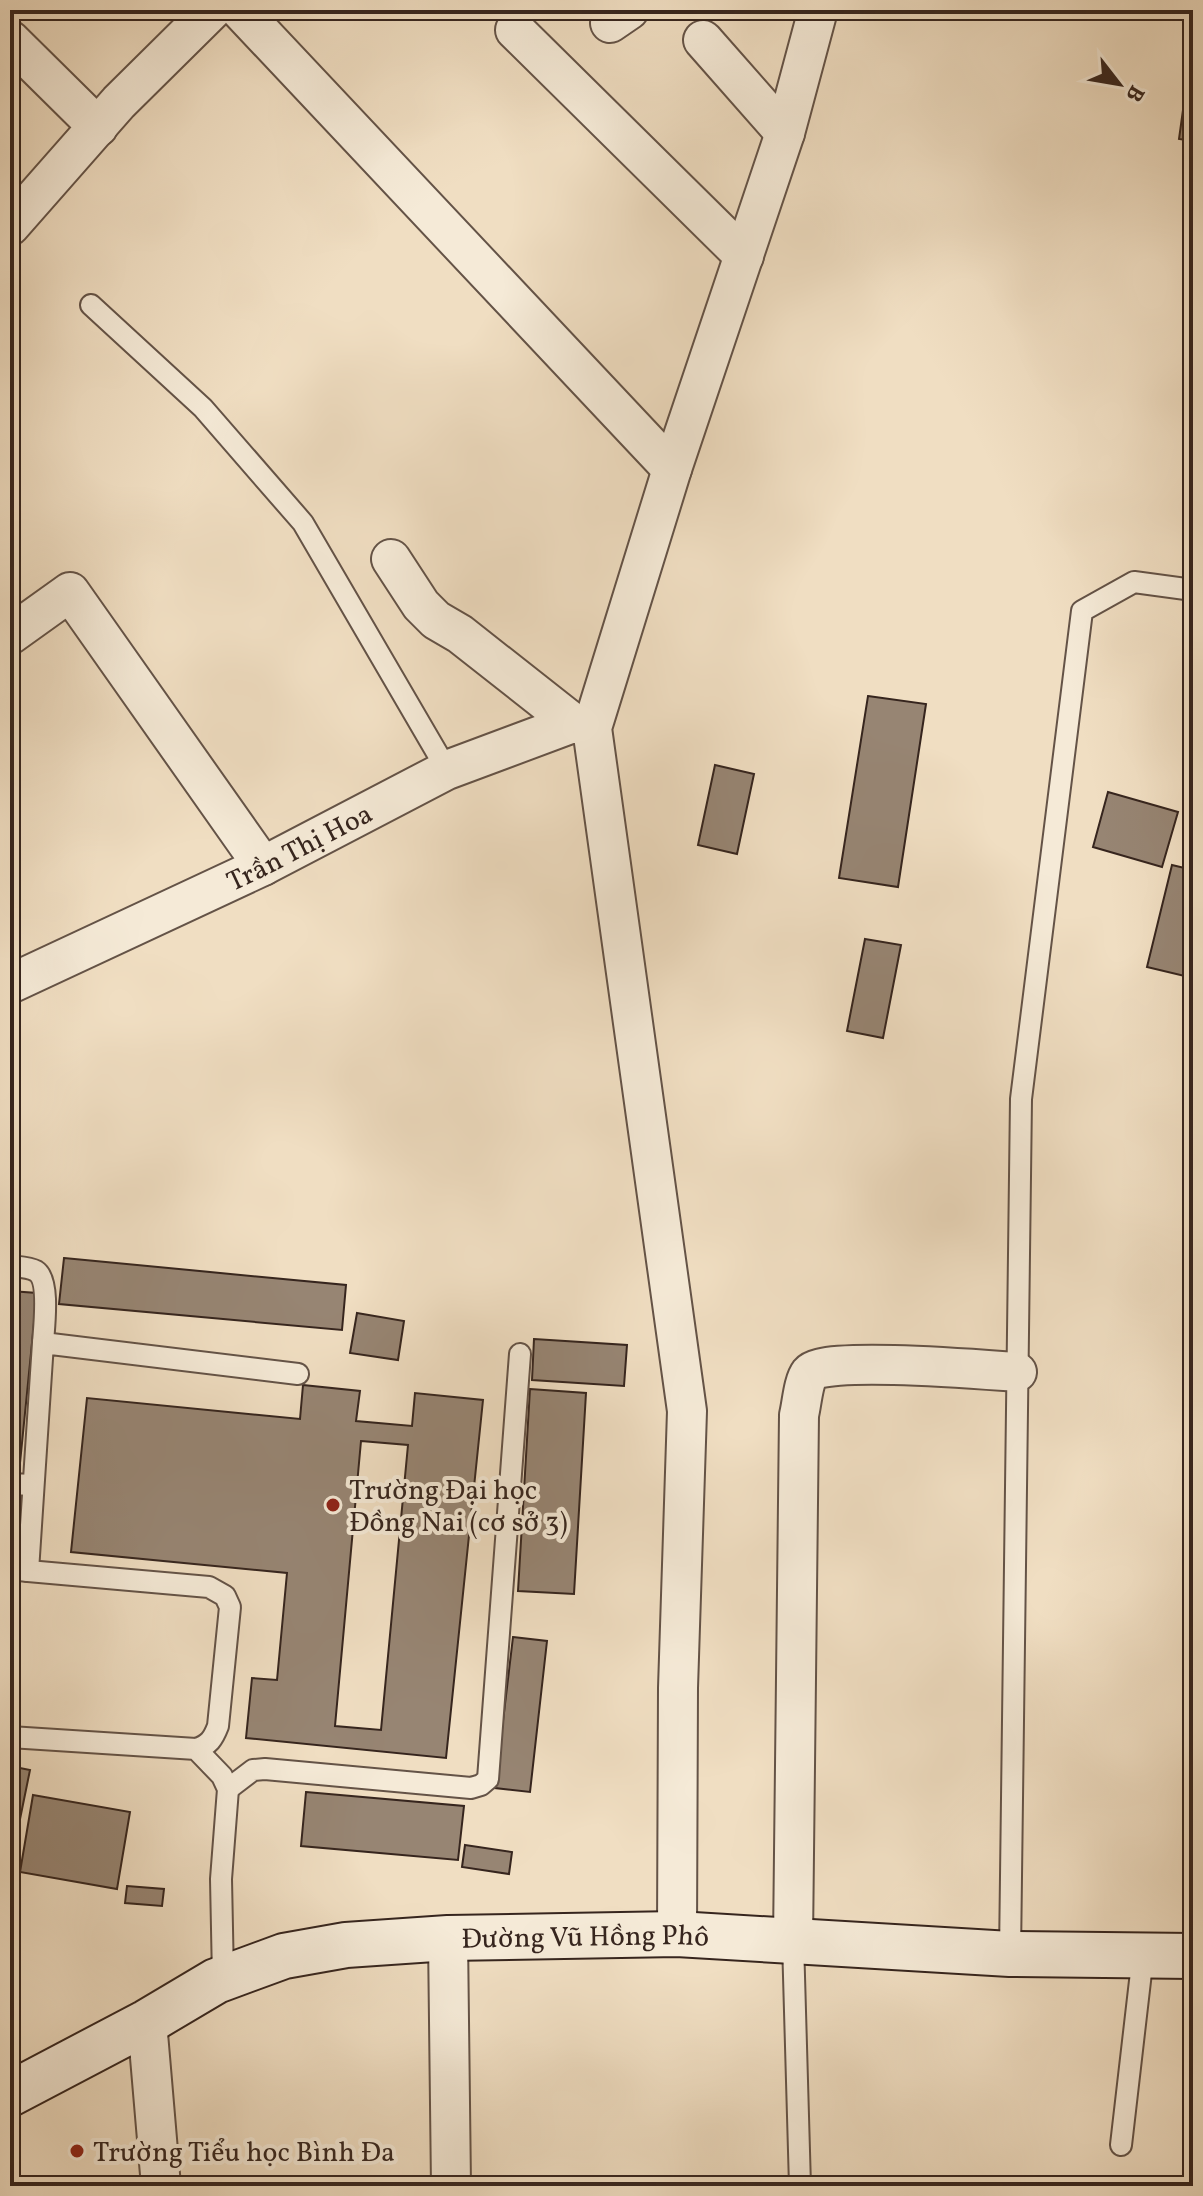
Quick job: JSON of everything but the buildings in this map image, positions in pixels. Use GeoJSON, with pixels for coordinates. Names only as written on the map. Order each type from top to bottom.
{"type":"FeatureCollection","features":[{"type":"Feature","properties":{"kind":"street"},"geometry":{"type":"LineString","coordinates":[[10,226],[119,102],[212,10]]}},
{"type":"Feature","properties":{"kind":"street"},"geometry":{"type":"LineString","coordinates":[[240,10],[672,469]]}},
{"type":"Feature","properties":{"kind":"street"},"geometry":{"type":"LineString","coordinates":[[677,1934],[678,1688],[687,1411],[583,725],[785,133],[818,10]]}},
{"type":"Feature","properties":{"kind":"street"},"geometry":{"type":"LineString","coordinates":[[515,30],[744,256]]}},
{"type":"Feature","properties":{"kind":"street"},"geometry":{"type":"LineString","coordinates":[[10,40],[98,127]]}},
{"type":"Feature","properties":{"kind":"street"},"geometry":{"type":"LineString","coordinates":[[703,40],[785,133]]}},
{"type":"Feature","properties":{"kind":"street"},"geometry":{"type":"LineString","coordinates":[[391,559],[421,605],[436,620],[460,634],[583,725]]}},
{"type":"Feature","properties":{"kind":"street"},"geometry":{"type":"LineString","coordinates":[[10,635],[70,592],[263,866]]}},
{"type":"Feature","properties":{"kind":"street","name":"Trần Thị Hoa"},"geometry":{"type":"LineString","coordinates":[[10,984],[263,866],[447,770],[583,725]]}},
{"type":"Feature","properties":{"kind":"street"},"geometry":{"type":"LineString","coordinates":[[793,1941],[799,1415],[809,1374],[818,1367],[851,1364],[1017,1372]]}},
{"type":"Feature","properties":{"kind":"street","name":"Đường Vũ Hồng Phô"},"geometry":{"type":"LineString","coordinates":[[10,2094],[223,1978],[284,1956],[346,1945],[448,1938],[677,1934],[1010,1954],[1193,1956]]}},
{"type":"Feature","properties":{"kind":"street"},"geometry":{"type":"LineString","coordinates":[[448,1938],[451,2186]]}},
{"type":"Feature","properties":{"kind":"street"},"geometry":{"type":"LineString","coordinates":[[147,2022],[161,2186]]}},
{"type":"Feature","properties":{"kind":"lane"},"geometry":{"type":"LineString","coordinates":[[91,305],[203,408],[303,523],[447,770]]}},
{"type":"Feature","properties":{"kind":"lane"},"geometry":{"type":"LineString","coordinates":[[1010,1954],[1021,1099],[1082,611],[1134,582],[1193,590]]}},
{"type":"Feature","properties":{"kind":"lane"},"geometry":{"type":"LineString","coordinates":[[10,1266],[35,1270],[41,1275],[45,1286],[33,1485],[19,1570],[209,1587],[225,1596],[230,1607],[218,1726],[214,1738],[207,1745],[196,1749],[10,1737]]}},
{"type":"Feature","properties":{"kind":"lane"},"geometry":{"type":"LineString","coordinates":[[43,1343],[298,1374]]}},
{"type":"Feature","properties":{"kind":"lane"},"geometry":{"type":"LineString","coordinates":[[228,1789],[253,1770],[265,1769],[471,1788],[488,1779],[520,1354]]}},
{"type":"Feature","properties":{"kind":"lane"},"geometry":{"type":"LineString","coordinates":[[10,1484],[33,1485]]}},
{"type":"Feature","properties":{"kind":"lane"},"geometry":{"type":"LineString","coordinates":[[196,1749],[222,1776],[228,1789],[221,1879],[223,1978]]}},
{"type":"Feature","properties":{"kind":"lane"},"geometry":{"type":"LineString","coordinates":[[793,1941],[800,2186]]}},
{"type":"Feature","properties":{"kind":"lane"},"geometry":{"type":"LineString","coordinates":[[1121,2145],[1143,1955]]}},
{"type":"Feature","properties":{"kind":"place","name":"Trường Đại học Đồng Nai (cơ sở 3)"},"geometry":{"type":"Point","coordinates":[333,1505]}},
{"type":"Feature","properties":{"kind":"place","name":"Trường Tiểu học Bình Đa"},"geometry":{"type":"Point","coordinates":[77,2151]}}]}
